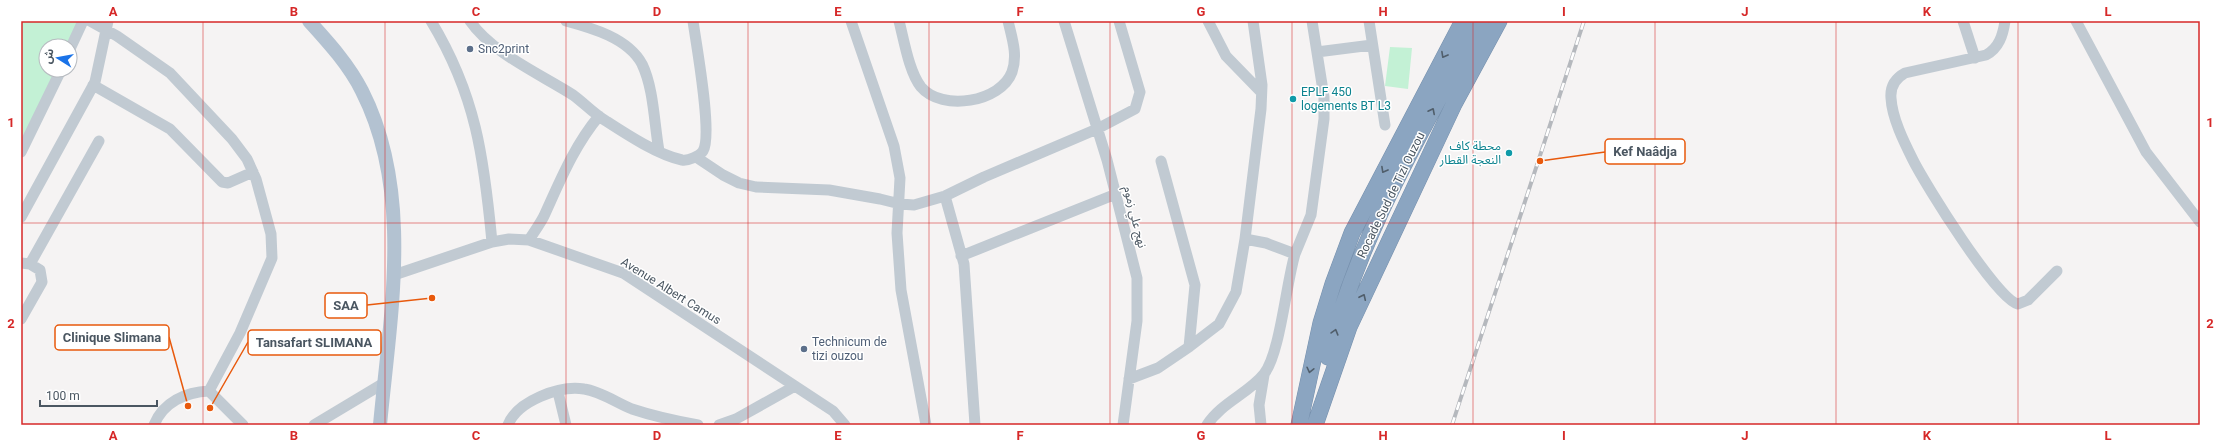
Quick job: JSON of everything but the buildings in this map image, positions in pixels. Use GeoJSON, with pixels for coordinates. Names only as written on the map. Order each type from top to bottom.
{"type":"FeatureCollection","features":[{"type":"Feature","properties":{"kind":"highway","name":"Rocade Sud de Tizi Ouzou"},"geometry":{"type":"LineString","coordinates":[[1299,425],[1322,324],[1333,284],[1352,232],[1463,21]]}},
{"type":"Feature","properties":{"kind":"highway","name":"Rocade Sud de Tizi Ouzou"},"geometry":{"type":"LineString","coordinates":[[1315,425],[1332,340],[1349,287],[1364,250],[1381,210],[1481,21]]}},
{"type":"Feature","properties":{"kind":"highway"},"geometry":{"type":"LineString","coordinates":[[1315,425],[1349,327],[1454,104],[1499,21]]}},
{"type":"Feature","properties":{"kind":"main road"},"geometry":{"type":"LineString","coordinates":[[310,21],[346,65],[361,90],[381,136],[387,164],[391,194],[394,275],[380,425]]}},
{"type":"Feature","properties":{"kind":"street"},"geometry":{"type":"LineString","coordinates":[[75,38],[83,21]]}},
{"type":"Feature","properties":{"kind":"street"},"geometry":{"type":"LineString","coordinates":[[90,21],[107,26],[170,73],[232,138],[247,159],[253,172],[271,234],[272,258],[240,333],[209,391]]}},
{"type":"Feature","properties":{"kind":"street"},"geometry":{"type":"LineString","coordinates":[[431,21],[450,52],[467,94],[482,151],[492,242]]}},
{"type":"Feature","properties":{"kind":"street"},"geometry":{"type":"LineString","coordinates":[[470,21],[478,33],[499,49],[575,96],[599,116],[659,151],[683,160],[696,157],[703,150],[706,138],[704,103],[693,21]]}},
{"type":"Feature","properties":{"kind":"street"},"geometry":{"type":"LineString","coordinates":[[566,21],[594,28],[618,41],[631,50],[641,63],[648,84],[659,151]]}},
{"type":"Feature","properties":{"kind":"street"},"geometry":{"type":"LineString","coordinates":[[851,21],[894,146],[900,178],[900,204],[897,233],[901,290],[926,425]]}},
{"type":"Feature","properties":{"kind":"street"},"geometry":{"type":"LineString","coordinates":[[899,21],[915,76],[921,87],[930,95],[944,102],[956,102],[994,94],[1003,86],[1012,73],[1015,60],[1008,21]]}},
{"type":"Feature","properties":{"kind":"street","name":"نهج علي زموم"},"geometry":{"type":"LineString","coordinates":[[1064,21],[1116,194],[1136,278],[1137,322],[1122,425]]}},
{"type":"Feature","properties":{"kind":"street"},"geometry":{"type":"LineString","coordinates":[[696,157],[723,176],[739,183],[756,186],[829,190],[900,204],[914,205],[945,196],[984,177],[1097,129],[1134,109],[1140,92],[1119,21]]}},
{"type":"Feature","properties":{"kind":"street"},"geometry":{"type":"LineString","coordinates":[[1208,21],[1226,56],[1262,92]]}},
{"type":"Feature","properties":{"kind":"street"},"geometry":{"type":"LineString","coordinates":[[1129,379],[1158,368],[1190,347],[1219,324],[1236,292],[1245,239],[1262,92],[1253,21]]}},
{"type":"Feature","properties":{"kind":"street"},"geometry":{"type":"LineString","coordinates":[[1207,425],[1211,419],[1230,402],[1264,375],[1273,360],[1290,272],[1295,254],[1311,215],[1324,119],[1324,97],[1312,21]]}},
{"type":"Feature","properties":{"kind":"street"},"geometry":{"type":"LineString","coordinates":[[1369,21],[1385,125]]}},
{"type":"Feature","properties":{"kind":"street"},"geometry":{"type":"LineString","coordinates":[[1963,21],[1975,58]]}},
{"type":"Feature","properties":{"kind":"street"},"geometry":{"type":"LineString","coordinates":[[2005,21],[2001,38],[1995,50],[1986,56],[1905,73],[1897,78],[1892,88],[1890,97],[1893,112],[1914,162],[1984,270],[2010,301],[2018,304],[2025,302],[2057,271]]}},
{"type":"Feature","properties":{"kind":"street"},"geometry":{"type":"LineString","coordinates":[[2076,21],[2146,152],[2200,222]]}},
{"type":"Feature","properties":{"kind":"street"},"geometry":{"type":"LineString","coordinates":[[21,217],[93,85],[107,26]]}},
{"type":"Feature","properties":{"kind":"street"},"geometry":{"type":"LineString","coordinates":[[1317,52],[1372,44]]}},
{"type":"Feature","properties":{"kind":"street"},"geometry":{"type":"LineString","coordinates":[[21,152],[57,78]]}},
{"type":"Feature","properties":{"kind":"street"},"geometry":{"type":"LineString","coordinates":[[93,85],[170,129],[222,182],[228,183],[253,172]]}},
{"type":"Feature","properties":{"kind":"street"},"geometry":{"type":"LineString","coordinates":[[529,240],[543,218],[573,154],[599,116]]}},
{"type":"Feature","properties":{"kind":"street"},"geometry":{"type":"LineString","coordinates":[[21,319],[42,282],[40,270],[26,263],[99,141]]}},
{"type":"Feature","properties":{"kind":"street"},"geometry":{"type":"LineString","coordinates":[[1161,160],[1195,285],[1190,347]]}},
{"type":"Feature","properties":{"kind":"street"},"geometry":{"type":"LineString","coordinates":[[961,256],[1116,194]]}},
{"type":"Feature","properties":{"kind":"street"},"geometry":{"type":"LineString","coordinates":[[945,196],[964,272],[975,425]]}},
{"type":"Feature","properties":{"kind":"street","name":"Avenue Albert Camus"},"geometry":{"type":"LineString","coordinates":[[394,275],[492,242],[509,239],[529,240],[623,273],[833,411],[845,425]]}},
{"type":"Feature","properties":{"kind":"street"},"geometry":{"type":"LineString","coordinates":[[1245,239],[1266,243],[1295,254]]}},
{"type":"Feature","properties":{"kind":"street"},"geometry":{"type":"LineString","coordinates":[[1261,425],[1259,405],[1264,375]]}},
{"type":"Feature","properties":{"kind":"street"},"geometry":{"type":"LineString","coordinates":[[318,424],[384,383]]}},
{"type":"Feature","properties":{"kind":"street"},"geometry":{"type":"LineString","coordinates":[[719,425],[736,420],[795,386]]}},
{"type":"Feature","properties":{"kind":"street"},"geometry":{"type":"LineString","coordinates":[[508,425],[511,417],[533,399],[573,388],[585,389],[633,409],[698,425]]}},
{"type":"Feature","properties":{"kind":"street"},"geometry":{"type":"LineString","coordinates":[[154,425],[166,408],[179,397],[195,391],[209,391],[244,425]]}},
{"type":"Feature","properties":{"kind":"street"},"geometry":{"type":"LineString","coordinates":[[558,392],[566,425]]}},
{"type":"Feature","properties":{"kind":"green space"},"geometry":{"type":"Polygon","coordinates":[[[21,21],[79,21],[72,38],[38,38],[38,78],[53,78],[21,141],[21,21]]]}},
{"type":"Feature","properties":{"kind":"green space"},"geometry":{"type":"Polygon","coordinates":[[[1390,47],[1412,48],[1408,89],[1385,86],[1390,47]]]}},
{"type":"Feature","properties":{"kind":"railway"},"geometry":{"type":"LineString","coordinates":[[1452,425],[1584,21]]}},
{"type":"Feature","properties":{"kind":"place","name":"Snc2print"},"geometry":{"type":"Point","coordinates":[470,49]}},
{"type":"Feature","properties":{"kind":"place","name":"EPLF 450 logements BT L3"},"geometry":{"type":"Point","coordinates":[1293,99]}},
{"type":"Feature","properties":{"kind":"place","name":"محطة كاف النعجة القطار"},"geometry":{"type":"Point","coordinates":[1509,153]}},
{"type":"Feature","properties":{"kind":"place","name":"Kef Naâdja"},"geometry":{"type":"Point","coordinates":[1540,161]}},
{"type":"Feature","properties":{"kind":"place","name":"SAA"},"geometry":{"type":"Point","coordinates":[432,298]}},
{"type":"Feature","properties":{"kind":"place","name":"Technicum de tizi ouzou"},"geometry":{"type":"Point","coordinates":[804,349]}},
{"type":"Feature","properties":{"kind":"place","name":"Clinique Slimana"},"geometry":{"type":"Point","coordinates":[188,406]}},
{"type":"Feature","properties":{"kind":"place","name":"Tansafart SLIMANA"},"geometry":{"type":"Point","coordinates":[210,408]}}]}
